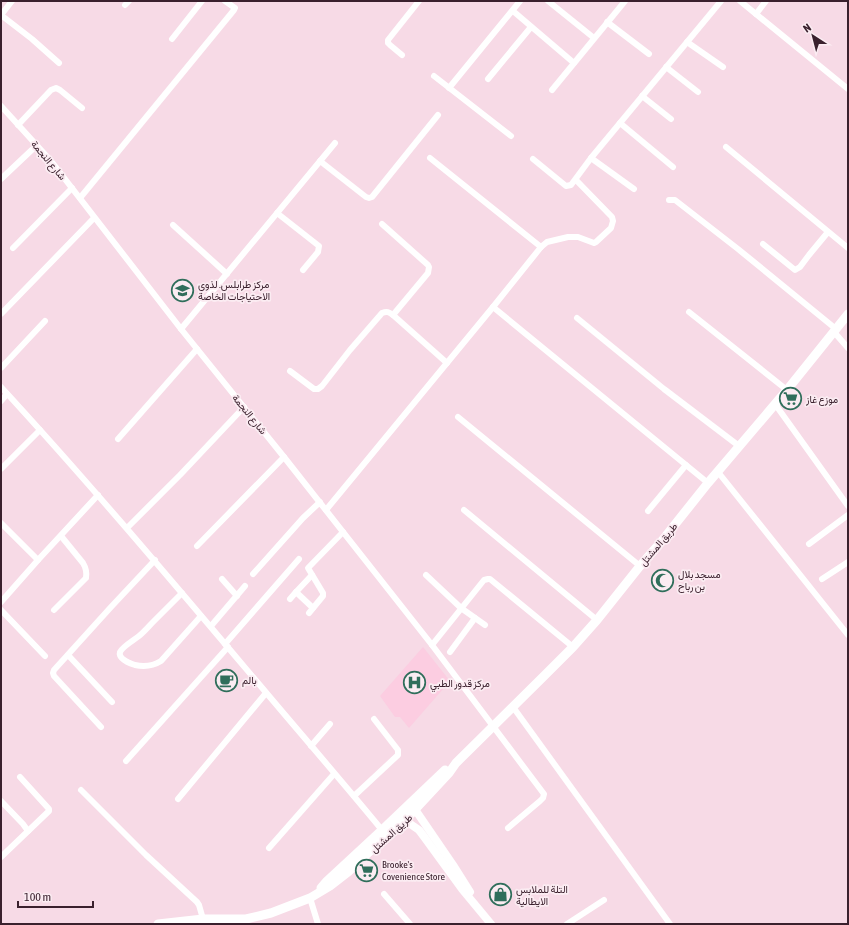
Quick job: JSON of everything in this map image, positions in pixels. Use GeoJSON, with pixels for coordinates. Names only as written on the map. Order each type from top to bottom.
{"type":"FeatureCollection","features":[{"type":"Feature","properties":{"kind":"main road","name":"طريق المشتل"},"geometry":{"type":"LineString","coordinates":[[158,924],[203,919],[246,919],[271,913],[314,896],[348,872],[413,806],[447,768],[456,763],[573,647],[597,620],[708,483],[848,315]]}},
{"type":"Feature","properties":{"kind":"main road"},"geometry":{"type":"LineString","coordinates":[[413,806],[453,865],[483,914]]}},
{"type":"Feature","properties":{"kind":"main road","name":"طريق المشتل"},"geometry":{"type":"LineString","coordinates":[[314,896],[326,881],[382,830],[401,818]]}},
{"type":"Feature","properties":{"kind":"main road"},"geometry":{"type":"LineString","coordinates":[[401,818],[419,830],[462,890],[491,924]]}},
{"type":"Feature","properties":{"kind":"street"},"geometry":{"type":"LineString","coordinates":[[12,1],[1,15],[32,39],[59,63]]}},
{"type":"Feature","properties":{"kind":"street"},"geometry":{"type":"LineString","coordinates":[[172,39],[202,1]]}},
{"type":"Feature","properties":{"kind":"street"},"geometry":{"type":"LineString","coordinates":[[80,198],[234,10],[235,8],[225,1]]}},
{"type":"Feature","properties":{"kind":"street"},"geometry":{"type":"LineString","coordinates":[[402,55],[388,43],[388,40],[419,1]]}},
{"type":"Feature","properties":{"kind":"street"},"geometry":{"type":"LineString","coordinates":[[449,88],[520,1]]}},
{"type":"Feature","properties":{"kind":"street"},"geometry":{"type":"LineString","coordinates":[[548,1],[594,38]]}},
{"type":"Feature","properties":{"kind":"street"},"geometry":{"type":"LineString","coordinates":[[552,90],[625,1]]}},
{"type":"Feature","properties":{"kind":"street"},"geometry":{"type":"LineString","coordinates":[[533,159],[566,186],[571,185],[591,158],[721,1]]}},
{"type":"Feature","properties":{"kind":"street"},"geometry":{"type":"LineString","coordinates":[[740,1],[848,89]]}},
{"type":"Feature","properties":{"kind":"street"},"geometry":{"type":"LineString","coordinates":[[756,14],[766,1]]}},
{"type":"Feature","properties":{"kind":"street"},"geometry":{"type":"LineString","coordinates":[[513,11],[574,63]]}},
{"type":"Feature","properties":{"kind":"street"},"geometry":{"type":"LineString","coordinates":[[607,22],[648,54]]}},
{"type":"Feature","properties":{"kind":"street"},"geometry":{"type":"LineString","coordinates":[[488,78],[531,27]]}},
{"type":"Feature","properties":{"kind":"street"},"geometry":{"type":"LineString","coordinates":[[687,42],[723,67]]}},
{"type":"Feature","properties":{"kind":"street"},"geometry":{"type":"LineString","coordinates":[[666,67],[698,92]]}},
{"type":"Feature","properties":{"kind":"street"},"geometry":{"type":"LineString","coordinates":[[434,76],[511,136]]}},
{"type":"Feature","properties":{"kind":"street"},"geometry":{"type":"LineString","coordinates":[[18,125],[51,90],[56,88],[82,108]]}},
{"type":"Feature","properties":{"kind":"street"},"geometry":{"type":"LineString","coordinates":[[642,96],[672,119]]}},
{"type":"Feature","properties":{"kind":"street","name":"شارع النجمة"},"geometry":{"type":"LineString","coordinates":[[1,106],[37,145],[72,188],[181,329],[320,502],[432,645],[544,794],[540,801],[508,828]]}},
{"type":"Feature","properties":{"kind":"street"},"geometry":{"type":"LineString","coordinates":[[320,161],[366,198],[372,197],[438,115]]}},
{"type":"Feature","properties":{"kind":"street"},"geometry":{"type":"LineString","coordinates":[[620,123],[673,167]]}},
{"type":"Feature","properties":{"kind":"street"},"geometry":{"type":"LineString","coordinates":[[181,329],[335,143]]}},
{"type":"Feature","properties":{"kind":"street"},"geometry":{"type":"LineString","coordinates":[[1,179],[37,145]]}},
{"type":"Feature","properties":{"kind":"street"},"geometry":{"type":"LineString","coordinates":[[726,147],[848,248]]}},
{"type":"Feature","properties":{"kind":"street"},"geometry":{"type":"LineString","coordinates":[[430,158],[541,247]]}},
{"type":"Feature","properties":{"kind":"street"},"geometry":{"type":"LineString","coordinates":[[591,158],[634,189]]}},
{"type":"Feature","properties":{"kind":"street"},"geometry":{"type":"LineString","coordinates":[[326,510],[546,242],[568,237],[578,237],[594,243],[611,228],[614,221],[612,218],[576,180]]}},
{"type":"Feature","properties":{"kind":"street"},"geometry":{"type":"LineString","coordinates":[[13,248],[72,188]]}},
{"type":"Feature","properties":{"kind":"street"},"geometry":{"type":"LineString","coordinates":[[669,200],[675,200],[738,249],[835,330],[848,348]]}},
{"type":"Feature","properties":{"kind":"street"},"geometry":{"type":"LineString","coordinates":[[277,213],[319,246],[320,249],[303,270]]}},
{"type":"Feature","properties":{"kind":"street"},"geometry":{"type":"LineString","coordinates":[[1,314],[94,218]]}},
{"type":"Feature","properties":{"kind":"street"},"geometry":{"type":"LineString","coordinates":[[174,224],[227,274]]}},
{"type":"Feature","properties":{"kind":"street"},"geometry":{"type":"LineString","coordinates":[[382,224],[429,267],[428,273],[393,315]]}},
{"type":"Feature","properties":{"kind":"street"},"geometry":{"type":"LineString","coordinates":[[763,244],[795,270],[800,267],[828,232]]}},
{"type":"Feature","properties":{"kind":"street"},"geometry":{"type":"LineString","coordinates":[[493,307],[708,483]]}},
{"type":"Feature","properties":{"kind":"street"},"geometry":{"type":"LineString","coordinates":[[290,371],[314,389],[318,389],[382,313],[386,312],[393,315],[447,363]]}},
{"type":"Feature","properties":{"kind":"street"},"geometry":{"type":"LineString","coordinates":[[689,312],[787,390]]}},
{"type":"Feature","properties":{"kind":"street"},"geometry":{"type":"LineString","coordinates":[[577,318],[664,389],[739,446]]}},
{"type":"Feature","properties":{"kind":"street"},"geometry":{"type":"LineString","coordinates":[[1,368],[45,321]]}},
{"type":"Feature","properties":{"kind":"street"},"geometry":{"type":"LineString","coordinates":[[118,439],[197,349]]}},
{"type":"Feature","properties":{"kind":"street"},"geometry":{"type":"LineString","coordinates":[[1,387],[155,560],[382,830]]}},
{"type":"Feature","properties":{"kind":"street"},"geometry":{"type":"LineString","coordinates":[[1,401],[8,394]]}},
{"type":"Feature","properties":{"kind":"street"},"geometry":{"type":"LineString","coordinates":[[774,404],[848,506]]}},
{"type":"Feature","properties":{"kind":"street"},"geometry":{"type":"LineString","coordinates":[[127,528],[180,475],[244,407]]}},
{"type":"Feature","properties":{"kind":"street"},"geometry":{"type":"LineString","coordinates":[[458,418],[640,566]]}},
{"type":"Feature","properties":{"kind":"street"},"geometry":{"type":"LineString","coordinates":[[1,469],[40,430]]}},
{"type":"Feature","properties":{"kind":"street"},"geometry":{"type":"LineString","coordinates":[[197,546],[284,457]]}},
{"type":"Feature","properties":{"kind":"street"},"geometry":{"type":"LineString","coordinates":[[648,511],[686,465]]}},
{"type":"Feature","properties":{"kind":"street"},"geometry":{"type":"LineString","coordinates":[[718,472],[848,635]]}},
{"type":"Feature","properties":{"kind":"street"},"geometry":{"type":"LineString","coordinates":[[2,599],[98,495]]}},
{"type":"Feature","properties":{"kind":"street"},"geometry":{"type":"LineString","coordinates":[[253,574],[303,518],[320,502]]}},
{"type":"Feature","properties":{"kind":"street"},"geometry":{"type":"LineString","coordinates":[[464,510],[597,620]]}},
{"type":"Feature","properties":{"kind":"street"},"geometry":{"type":"LineString","coordinates":[[809,544],[848,515]]}},
{"type":"Feature","properties":{"kind":"street"},"geometry":{"type":"LineString","coordinates":[[1,523],[38,560]]}},
{"type":"Feature","properties":{"kind":"street"},"geometry":{"type":"LineString","coordinates":[[296,592],[311,611],[323,596],[323,593],[308,568],[343,532]]}},
{"type":"Feature","properties":{"kind":"street"},"geometry":{"type":"LineString","coordinates":[[54,610],[86,578],[87,572],[83,563],[60,536]]}},
{"type":"Feature","properties":{"kind":"street"},"geometry":{"type":"LineString","coordinates":[[126,761],[227,645],[299,559]]}},
{"type":"Feature","properties":{"kind":"street"},"geometry":{"type":"LineString","coordinates":[[101,727],[54,676],[53,673],[54,670],[155,560]]}},
{"type":"Feature","properties":{"kind":"street"},"geometry":{"type":"LineString","coordinates":[[822,579],[848,562]]}},
{"type":"Feature","properties":{"kind":"street"},"geometry":{"type":"LineString","coordinates":[[290,599],[312,575]]}},
{"type":"Feature","properties":{"kind":"street"},"geometry":{"type":"LineString","coordinates":[[426,575],[461,608],[485,625]]}},
{"type":"Feature","properties":{"kind":"street"},"geometry":{"type":"LineString","coordinates":[[222,579],[237,596]]}},
{"type":"Feature","properties":{"kind":"street"},"geometry":{"type":"LineString","coordinates":[[432,645],[484,580],[490,579],[573,647]]}},
{"type":"Feature","properties":{"kind":"street"},"geometry":{"type":"LineString","coordinates":[[211,626],[245,586]]}},
{"type":"Feature","properties":{"kind":"street"},"geometry":{"type":"LineString","coordinates":[[182,593],[140,636],[120,650],[121,657],[126,662],[142,666],[157,664],[201,616]]}},
{"type":"Feature","properties":{"kind":"street"},"geometry":{"type":"LineString","coordinates":[[1,610],[45,656]]}},
{"type":"Feature","properties":{"kind":"street"},"geometry":{"type":"LineString","coordinates":[[450,652],[475,618]]}},
{"type":"Feature","properties":{"kind":"street"},"geometry":{"type":"LineString","coordinates":[[68,655],[112,702]]}},
{"type":"Feature","properties":{"kind":"street"},"geometry":{"type":"LineString","coordinates":[[178,799],[266,693]]}},
{"type":"Feature","properties":{"kind":"street"},"geometry":{"type":"LineString","coordinates":[[513,708],[670,924]]}},
{"type":"Feature","properties":{"kind":"street"},"geometry":{"type":"LineString","coordinates":[[354,796],[398,755],[398,750],[374,719]]}},
{"type":"Feature","properties":{"kind":"street"},"geometry":{"type":"LineString","coordinates":[[311,746],[330,724]]}},
{"type":"Feature","properties":{"kind":"street"},"geometry":{"type":"LineString","coordinates":[[269,848],[334,774]]}},
{"type":"Feature","properties":{"kind":"street"},"geometry":{"type":"LineString","coordinates":[[1,856],[49,811],[49,809],[20,777]]}},
{"type":"Feature","properties":{"kind":"street"},"geometry":{"type":"LineString","coordinates":[[81,790],[146,855],[197,902],[203,919]]}},
{"type":"Feature","properties":{"kind":"street"},"geometry":{"type":"LineString","coordinates":[[1,801],[28,831]]}},
{"type":"Feature","properties":{"kind":"street"},"geometry":{"type":"LineString","coordinates":[[384,894],[410,924]]}},
{"type":"Feature","properties":{"kind":"street"},"geometry":{"type":"LineString","coordinates":[[314,896],[318,924]]}},
{"type":"Feature","properties":{"kind":"street"},"geometry":{"type":"LineString","coordinates":[[567,924],[604,900]]}},
{"type":"Feature","properties":{"kind":"shaded area"},"geometry":{"type":"Polygon","coordinates":[[[423,647],[450,681],[409,728],[400,717],[395,717],[380,696],[423,647]]]}},
{"type":"Feature","properties":{"kind":"place","name":"مركز طرابلس. لذوي الاحتياجات الخاصة"},"geometry":{"type":"Point","coordinates":[182,290]}},
{"type":"Feature","properties":{"kind":"place","name":"موزع غاز"},"geometry":{"type":"Point","coordinates":[790,399]}},
{"type":"Feature","properties":{"kind":"place","name":"مسجد بلال بن رباح"},"geometry":{"type":"Point","coordinates":[662,580]}},
{"type":"Feature","properties":{"kind":"place","name":"بالم"},"geometry":{"type":"Point","coordinates":[227,680]}},
{"type":"Feature","properties":{"kind":"place","name":"مركز قدور الطبي"},"geometry":{"type":"Point","coordinates":[415,683]}},
{"type":"Feature","properties":{"kind":"place","name":"Brooke's Covenience Store"},"geometry":{"type":"Point","coordinates":[367,870]}},
{"type":"Feature","properties":{"kind":"place","name":"التلة للملابس الايطالية"},"geometry":{"type":"Point","coordinates":[500,895]}}]}
